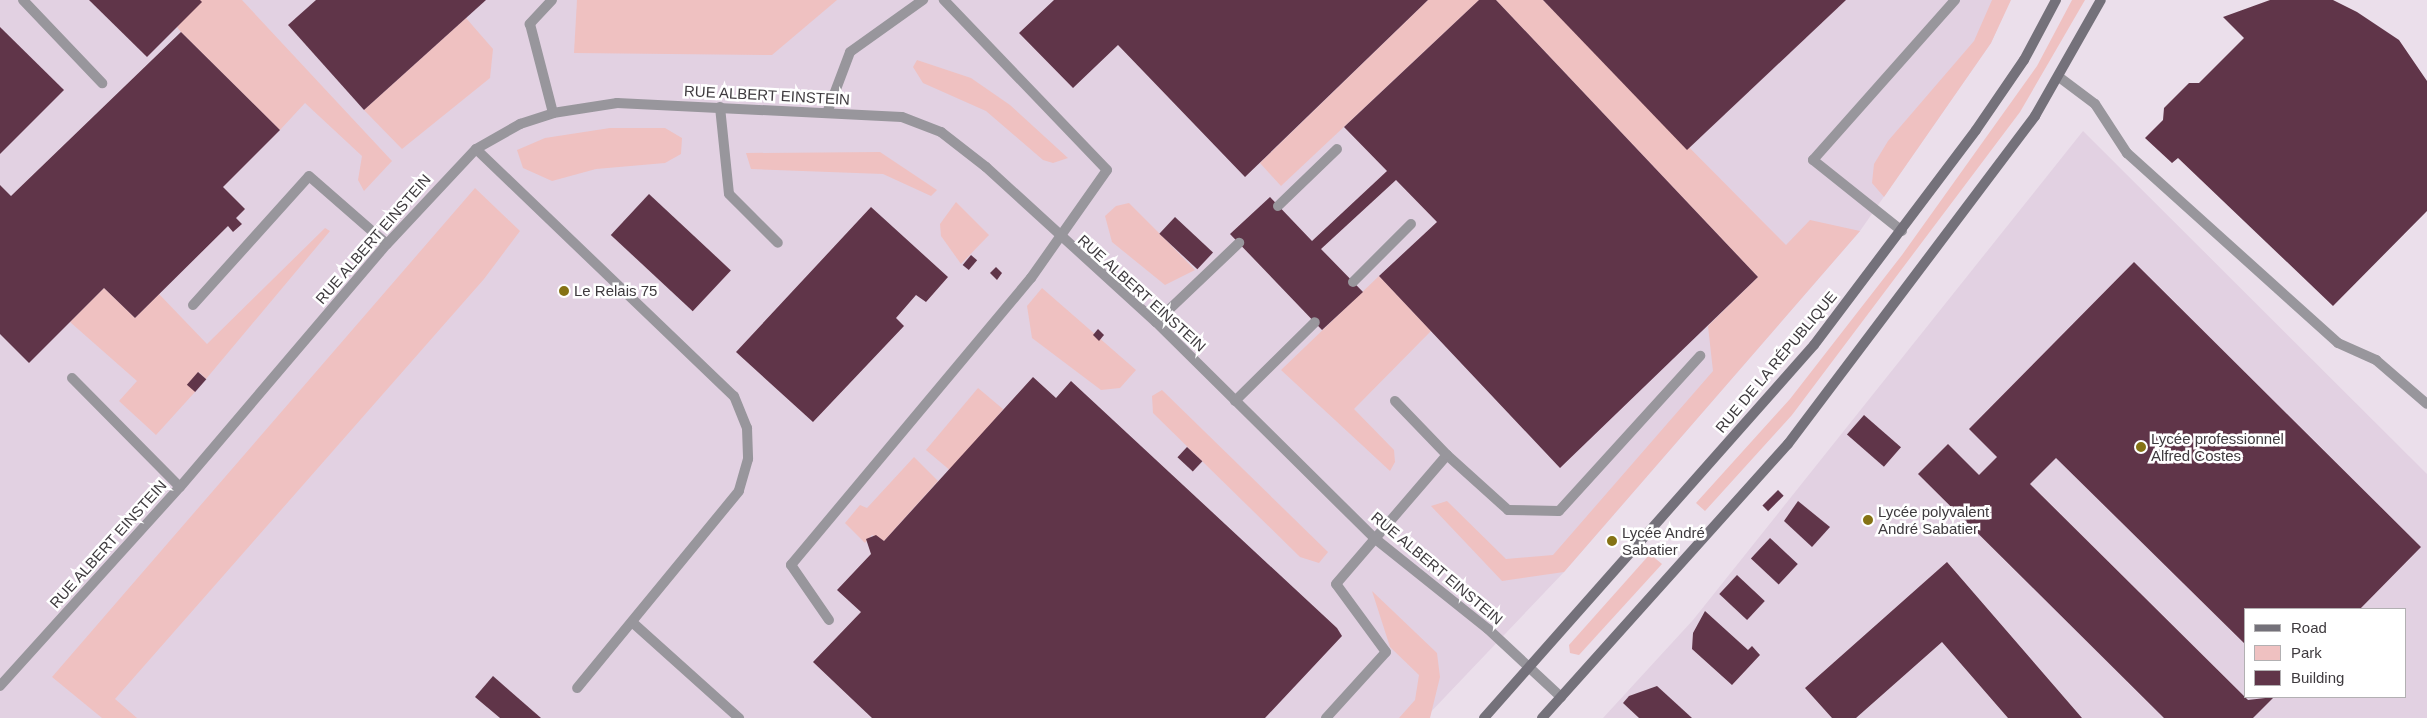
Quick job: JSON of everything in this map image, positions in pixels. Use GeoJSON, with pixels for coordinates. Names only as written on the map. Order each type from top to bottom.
{"type":"FeatureCollection","features":[{"type":"Feature","properties":{"kind":"main road","name":"RUE DE LA RÉPUBLIQUE"},"geometry":{"type":"LineString","coordinates":[[1484,718],[1814,345],[1902,230],[2024,60],[2056,0]]}},
{"type":"Feature","properties":{"kind":"main road"},"geometry":{"type":"LineString","coordinates":[[1542,718],[1788,444],[1996,169],[2059,77],[2101,0]]}},
{"type":"Feature","properties":{"kind":"street"},"geometry":{"type":"LineString","coordinates":[[23,0],[102,83]]}},
{"type":"Feature","properties":{"kind":"street"},"geometry":{"type":"LineString","coordinates":[[552,0],[530,24],[553,113]]}},
{"type":"Feature","properties":{"kind":"street"},"geometry":{"type":"LineString","coordinates":[[827,113],[850,52],[923,0]]}},
{"type":"Feature","properties":{"kind":"street"},"geometry":{"type":"LineString","coordinates":[[829,620],[791,566],[1031,278],[1058,236],[1108,170],[944,0]]}},
{"type":"Feature","properties":{"kind":"street"},"geometry":{"type":"LineString","coordinates":[[1902,230],[1814,160],[1955,0]]}},
{"type":"Feature","properties":{"kind":"street"},"geometry":{"type":"LineString","coordinates":[[2059,77],[2096,104],[2127,153],[2338,343],[2376,360],[2427,404]]}},
{"type":"Feature","properties":{"kind":"street","name":"RUE ALBERT EINSTEIN"},"geometry":{"type":"LineString","coordinates":[[0,686],[180,488],[386,244],[476,149],[520,124],[553,113],[617,103],[827,113],[918,120],[968,152],[1058,236],[1156,322],[1373,537],[1531,666],[1560,697]]}},
{"type":"Feature","properties":{"kind":"street"},"geometry":{"type":"LineString","coordinates":[[720,107],[729,194],[778,243]]}},
{"type":"Feature","properties":{"kind":"street"},"geometry":{"type":"LineString","coordinates":[[476,149],[734,396],[746,428],[748,459],[740,491],[577,688]]}},
{"type":"Feature","properties":{"kind":"street"},"geometry":{"type":"LineString","coordinates":[[1278,206],[1337,149]]}},
{"type":"Feature","properties":{"kind":"street"},"geometry":{"type":"LineString","coordinates":[[193,305],[309,176],[386,244]]}},
{"type":"Feature","properties":{"kind":"street"},"geometry":{"type":"LineString","coordinates":[[1353,282],[1411,224]]}},
{"type":"Feature","properties":{"kind":"street"},"geometry":{"type":"LineString","coordinates":[[1156,322],[1239,243]]}},
{"type":"Feature","properties":{"kind":"street"},"geometry":{"type":"LineString","coordinates":[[1235,401],[1315,322]]}},
{"type":"Feature","properties":{"kind":"street"},"geometry":{"type":"LineString","coordinates":[[1395,401],[1447,455],[1508,510],[1559,511],[1700,356]]}},
{"type":"Feature","properties":{"kind":"street"},"geometry":{"type":"LineString","coordinates":[[72,378],[180,488]]}},
{"type":"Feature","properties":{"kind":"street"},"geometry":{"type":"LineString","coordinates":[[1326,718],[1386,652],[1336,584],[1373,537],[1447,455]]}},
{"type":"Feature","properties":{"kind":"street"},"geometry":{"type":"LineString","coordinates":[[632,622],[739,718]]}},
{"type":"Feature","properties":{"kind":"shaded area"},"geometry":{"type":"Polygon","coordinates":[[[0,0],[2010,0],[1991,43],[1860,231],[1564,572],[1425,718],[0,718],[0,0]]]}},
{"type":"Feature","properties":{"kind":"shaded area","name":"Lycée professionnel Alfred Costes"},"geometry":{"type":"Polygon","coordinates":[[[2083,131],[2427,474],[2427,718],[1603,718],[1693,620],[2083,131]]]}},
{"type":"Feature","properties":{"kind":"green space"},"geometry":{"type":"Polygon","coordinates":[[[200,0],[242,0],[392,161],[364,191],[358,180],[362,156],[305,103],[280,130],[181,32],[177,27],[200,0]]]}},
{"type":"Feature","properties":{"kind":"green space"},"geometry":{"type":"Polygon","coordinates":[[[577,0],[837,0],[772,55],[574,53],[577,0]]]}},
{"type":"Feature","properties":{"kind":"green space"},"geometry":{"type":"Polygon","coordinates":[[[1428,0],[1479,0],[1281,186],[1260,163],[1428,0]]]}},
{"type":"Feature","properties":{"kind":"green space"},"geometry":{"type":"Polygon","coordinates":[[[1496,0],[1543,0],[1786,245],[1810,220],[1860,231],[1564,572],[1502,581],[1431,506],[1447,501],[1506,559],[1553,555],[1713,371],[1708,326],[1758,277],[1496,0]]]}},
{"type":"Feature","properties":{"kind":"green space"},"geometry":{"type":"Polygon","coordinates":[[[1992,0],[2011,0],[1991,43],[1884,197],[1872,183],[1874,164],[1888,141],[1974,41],[1992,0]]]}},
{"type":"Feature","properties":{"kind":"green space"},"geometry":{"type":"Polygon","coordinates":[[[2072,0],[2085,0],[2020,112],[1792,415],[1705,511],[1696,503],[1790,399],[1902,255],[2037,66],[2072,0]]]}},
{"type":"Feature","properties":{"kind":"green space"},"geometry":{"type":"Polygon","coordinates":[[[466,18],[493,49],[490,78],[402,149],[364,110],[466,18]]]}},
{"type":"Feature","properties":{"kind":"green space"},"geometry":{"type":"Polygon","coordinates":[[[917,60],[971,78],[1010,105],[1068,158],[1053,163],[1043,160],[986,111],[923,83],[913,67],[917,60]]]}},
{"type":"Feature","properties":{"kind":"green space"},"geometry":{"type":"Polygon","coordinates":[[[610,128],[665,128],[682,138],[681,154],[665,163],[596,169],[552,181],[523,168],[517,150],[545,138],[610,128]]]}},
{"type":"Feature","properties":{"kind":"green space"},"geometry":{"type":"Polygon","coordinates":[[[880,152],[937,190],[931,196],[883,174],[751,169],[746,153],[880,152]]]}},
{"type":"Feature","properties":{"kind":"green space"},"geometry":{"type":"Polygon","coordinates":[[[475,188],[520,231],[484,279],[115,699],[137,718],[102,718],[52,677],[475,188]]]}},
{"type":"Feature","properties":{"kind":"green space"},"geometry":{"type":"Polygon","coordinates":[[[956,202],[989,235],[961,264],[941,236],[940,224],[956,202]]]}},
{"type":"Feature","properties":{"kind":"green space"},"geometry":{"type":"Polygon","coordinates":[[[1129,203],[1195,270],[1165,285],[1112,242],[1105,216],[1116,206],[1129,203]]]}},
{"type":"Feature","properties":{"kind":"green space"},"geometry":{"type":"Polygon","coordinates":[[[325,228],[330,231],[206,379],[199,372],[194,377],[195,392],[156,435],[119,401],[137,381],[70,322],[104,288],[135,318],[159,294],[207,344],[325,228]]]}},
{"type":"Feature","properties":{"kind":"green space"},"geometry":{"type":"Polygon","coordinates":[[[1379,276],[1431,331],[1354,409],[1394,450],[1395,462],[1390,471],[1281,370],[1379,276]]]}},
{"type":"Feature","properties":{"kind":"green space"},"geometry":{"type":"Polygon","coordinates":[[[1042,288],[1136,370],[1120,388],[1101,390],[1032,338],[1027,306],[1042,288]]]}},
{"type":"Feature","properties":{"kind":"green space"},"geometry":{"type":"Polygon","coordinates":[[[978,388],[1003,409],[951,471],[926,450],[978,388]]]}},
{"type":"Feature","properties":{"kind":"green space"},"geometry":{"type":"Polygon","coordinates":[[[1162,390],[1328,552],[1319,563],[1300,557],[1153,413],[1152,396],[1162,390]]]}},
{"type":"Feature","properties":{"kind":"green space"},"geometry":{"type":"Polygon","coordinates":[[[914,457],[938,481],[884,541],[872,535],[865,543],[845,523],[860,505],[867,508],[914,457]]]}},
{"type":"Feature","properties":{"kind":"green space"},"geometry":{"type":"Polygon","coordinates":[[[1650,554],[1662,564],[1579,655],[1570,653],[1569,645],[1650,554]]]}},
{"type":"Feature","properties":{"kind":"green space"},"geometry":{"type":"Polygon","coordinates":[[[1372,591],[1437,653],[1440,677],[1430,718],[1399,718],[1415,700],[1419,675],[1390,647],[1372,591]]]}},
{"type":"Feature","properties":{"kind":"building"},"geometry":{"type":"Polygon","coordinates":[[[89,0],[200,0],[202,2],[147,57],[89,0]]]}},
{"type":"Feature","properties":{"kind":"building"},"geometry":{"type":"Polygon","coordinates":[[[316,0],[486,0],[364,110],[288,25],[316,0]]]}},
{"type":"Feature","properties":{"kind":"building"},"geometry":{"type":"Polygon","coordinates":[[[1054,0],[1428,0],[1245,177],[1118,45],[1073,88],[1019,33],[1054,0]]]}},
{"type":"Feature","properties":{"kind":"building"},"geometry":{"type":"Polygon","coordinates":[[[1479,0],[1496,0],[1758,277],[1560,468],[1379,276],[1437,222],[1396,180],[1321,249],[1363,292],[1322,330],[1230,234],[1270,197],[1312,241],[1387,171],[1344,127],[1479,0]]]}},
{"type":"Feature","properties":{"kind":"building"},"geometry":{"type":"Polygon","coordinates":[[[1543,0],[1846,0],[1687,150],[1543,0]]]}},
{"type":"Feature","properties":{"kind":"building"},"geometry":{"type":"Polygon","coordinates":[[[2270,0],[2333,0],[2357,12],[2399,40],[2427,81],[2427,211],[2333,306],[2178,158],[2172,163],[2145,138],[2163,120],[2164,108],[2189,83],[2199,83],[2244,38],[2223,17],[2270,0]]]}},
{"type":"Feature","properties":{"kind":"building"},"geometry":{"type":"Polygon","coordinates":[[[0,27],[64,90],[0,154],[0,27]]]}},
{"type":"Feature","properties":{"kind":"building"},"geometry":{"type":"Polygon","coordinates":[[[181,32],[280,130],[223,187],[245,209],[236,218],[242,224],[233,232],[228,226],[135,318],[104,288],[29,363],[0,334],[0,185],[11,196],[181,32]]]}},
{"type":"Feature","properties":{"kind":"building"},"geometry":{"type":"Polygon","coordinates":[[[649,194],[731,270],[693,311],[611,235],[649,194]]]}},
{"type":"Feature","properties":{"kind":"building"},"geometry":{"type":"Polygon","coordinates":[[[871,207],[948,277],[926,302],[916,295],[896,318],[904,326],[813,422],[736,352],[871,207]]]}},
{"type":"Feature","properties":{"kind":"building"},"geometry":{"type":"Polygon","coordinates":[[[1175,217],[1213,252],[1197,269],[1159,234],[1175,217]]]}},
{"type":"Feature","properties":{"kind":"building"},"geometry":{"type":"Polygon","coordinates":[[[971,255],[977,260],[969,270],[963,265],[971,255]]]}},
{"type":"Feature","properties":{"kind":"building"},"geometry":{"type":"Polygon","coordinates":[[[2134,262],[2421,547],[2361,608],[2244,608],[2244,643],[2056,458],[2030,484],[2244,698],[2248,700],[2273,698],[2253,718],[2164,718],[1918,474],[1948,444],[1979,475],[1997,457],[1969,429],[2134,262]]]}},
{"type":"Feature","properties":{"kind":"building"},"geometry":{"type":"Polygon","coordinates":[[[996,267],[1002,273],[997,280],[990,273],[996,267]]]}},
{"type":"Feature","properties":{"kind":"building"},"geometry":{"type":"Polygon","coordinates":[[[1098,329],[1104,335],[1099,341],[1093,335],[1098,329]]]}},
{"type":"Feature","properties":{"kind":"building"},"geometry":{"type":"Polygon","coordinates":[[[198,372],[206,379],[195,392],[187,385],[198,372]]]}},
{"type":"Feature","properties":{"kind":"building"},"geometry":{"type":"Polygon","coordinates":[[[1033,377],[1056,398],[1071,381],[1337,628],[1342,636],[1265,718],[872,718],[813,662],[861,612],[837,590],[871,554],[866,539],[876,535],[884,541],[1033,377]]]}},
{"type":"Feature","properties":{"kind":"building"},"geometry":{"type":"Polygon","coordinates":[[[1864,415],[1901,447],[1884,467],[1847,435],[1864,415]]]}},
{"type":"Feature","properties":{"kind":"building"},"geometry":{"type":"Polygon","coordinates":[[[1187,447],[1202,461],[1193,472],[1177,457],[1187,447]]]}},
{"type":"Feature","properties":{"kind":"building"},"geometry":{"type":"Polygon","coordinates":[[[1778,490],[1784,496],[1768,511],[1762,506],[1778,490]]]}},
{"type":"Feature","properties":{"kind":"building"},"geometry":{"type":"Polygon","coordinates":[[[1798,501],[1830,527],[1812,547],[1784,521],[1798,501]]]}},
{"type":"Feature","properties":{"kind":"building"},"geometry":{"type":"Polygon","coordinates":[[[1770,538],[1798,564],[1779,584],[1751,558],[1770,538]]]}},
{"type":"Feature","properties":{"kind":"building"},"geometry":{"type":"Polygon","coordinates":[[[1947,562],[2082,718],[2008,718],[1942,642],[1856,718],[1832,718],[1805,688],[1947,562]]]}},
{"type":"Feature","properties":{"kind":"building"},"geometry":{"type":"Polygon","coordinates":[[[1737,575],[1765,601],[1747,620],[1719,594],[1737,575]]]}},
{"type":"Feature","properties":{"kind":"building"},"geometry":{"type":"Polygon","coordinates":[[[1705,611],[1748,650],[1752,646],[1760,655],[1732,685],[1692,649],[1693,633],[1705,611]]]}},
{"type":"Feature","properties":{"kind":"building"},"geometry":{"type":"Polygon","coordinates":[[[493,676],[541,718],[500,718],[475,697],[493,676]]]}},
{"type":"Feature","properties":{"kind":"building"},"geometry":{"type":"Polygon","coordinates":[[[1657,686],[1692,718],[1639,718],[1623,703],[1629,696],[1657,686]]]}},
{"type":"Feature","properties":{"kind":"place","name":"Le Relais 75"},"geometry":{"type":"Point","coordinates":[564,291]}},
{"type":"Feature","properties":{"kind":"place","name":"Lycée professionnel Alfred Costes"},"geometry":{"type":"Point","coordinates":[2141,447]}},
{"type":"Feature","properties":{"kind":"place","name":"Lycée polyvalent André Sabatier"},"geometry":{"type":"Point","coordinates":[1868,520]}},
{"type":"Feature","properties":{"kind":"place","name":"Lycée André Sabatier"},"geometry":{"type":"Point","coordinates":[1612,541]}}]}
